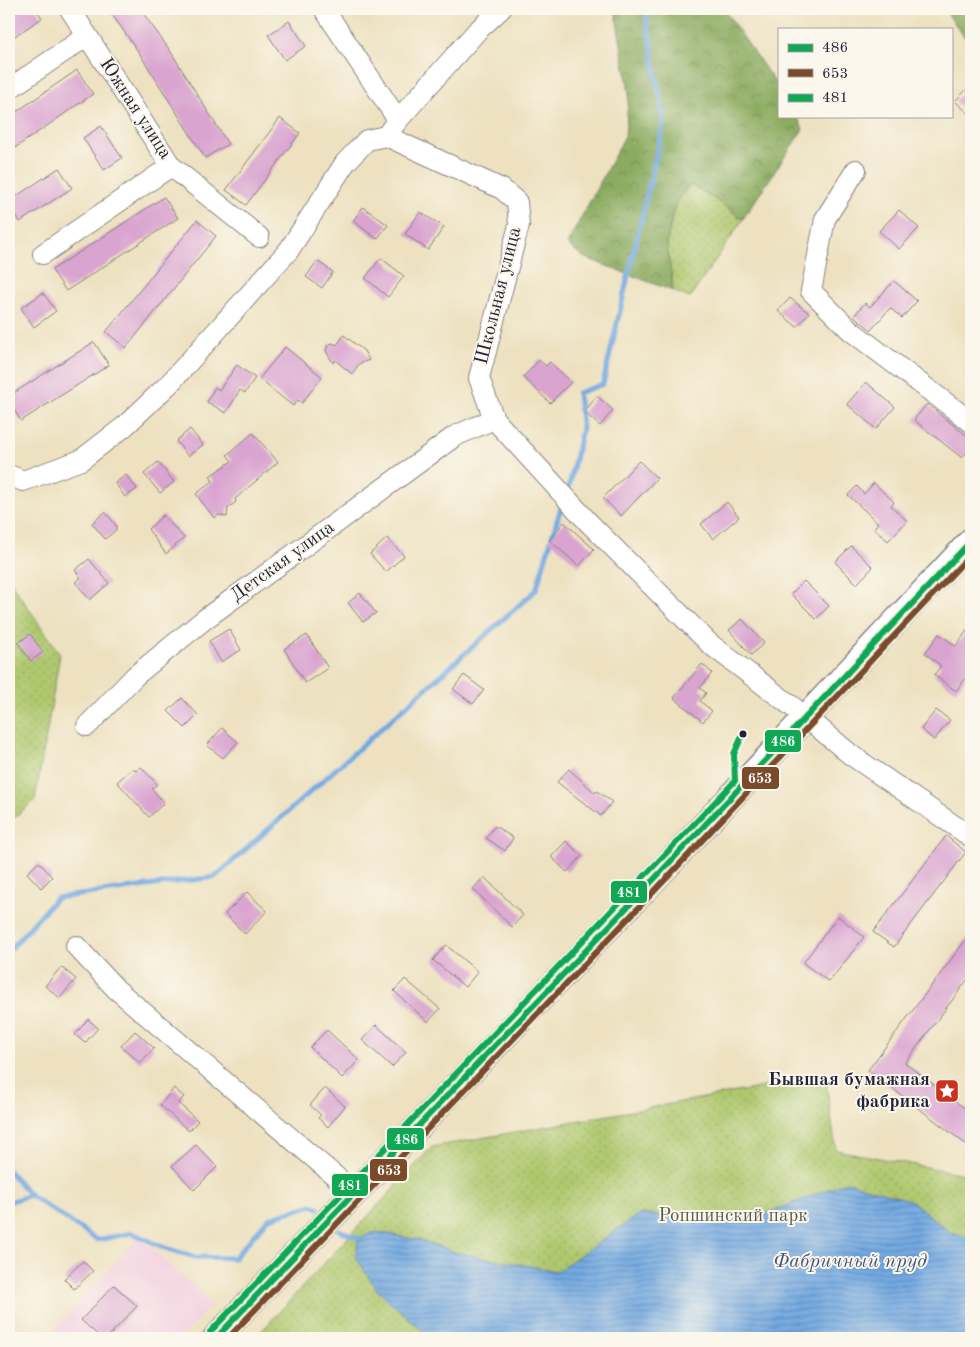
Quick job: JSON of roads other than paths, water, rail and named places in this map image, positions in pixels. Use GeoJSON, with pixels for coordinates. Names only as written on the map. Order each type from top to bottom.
{"type":"FeatureCollection","features":[{"type":"Feature","properties":{"kind":"main road"},"geometry":{"type":"LineString","coordinates":[[216,1338],[644,890],[971,541]]}},
{"type":"Feature","properties":{"kind":"street","name":"Южная улица"},"geometry":{"type":"LineString","coordinates":[[70,9],[171,166],[259,236]]}},
{"type":"Feature","properties":{"kind":"street"},"geometry":{"type":"LineString","coordinates":[[324,9],[398,120]]}},
{"type":"Feature","properties":{"kind":"street"},"geometry":{"type":"LineString","coordinates":[[9,475],[23,480],[82,460],[125,426],[169,384],[290,250],[345,163],[367,140],[386,136],[477,31],[501,9]]}},
{"type":"Feature","properties":{"kind":"street"},"geometry":{"type":"LineString","coordinates":[[9,89],[87,36]]}},
{"type":"Feature","properties":{"kind":"street","name":"Школьная улица"},"geometry":{"type":"LineString","coordinates":[[386,136],[502,189],[517,202],[518,225],[479,378],[494,419],[589,523],[710,644],[806,717],[851,756],[971,837]]}},
{"type":"Feature","properties":{"kind":"street"},"geometry":{"type":"LineString","coordinates":[[42,254],[171,166]]}},
{"type":"Feature","properties":{"kind":"street"},"geometry":{"type":"LineString","coordinates":[[856,170],[826,219],[811,291],[850,330],[971,422]]}},
{"type":"Feature","properties":{"kind":"street","name":"Детская улица"},"geometry":{"type":"LineString","coordinates":[[87,726],[135,676],[205,619],[455,436],[494,419]]}},
{"type":"Feature","properties":{"kind":"street"},"geometry":{"type":"LineString","coordinates":[[76,946],[116,989],[355,1193]]}},
{"type":"Feature","properties":{"kind":"water","name":"Фабричный пруд"},"geometry":{"type":"Polygon","coordinates":[[[847,1182],[912,1201],[951,1233],[971,1238],[971,1338],[431,1338],[377,1290],[356,1257],[358,1238],[377,1232],[420,1240],[458,1253],[557,1271],[640,1214],[745,1222],[847,1182]]]}},
{"type":"Feature","properties":{"kind":"waterway"},"geometry":{"type":"LineString","coordinates":[[568,490],[582,429],[578,393],[603,384],[664,121],[645,9]]}},
{"type":"Feature","properties":{"kind":"waterway"},"geometry":{"type":"LineString","coordinates":[[9,951],[56,898],[215,877],[536,590],[562,504]]}},
{"type":"Feature","properties":{"kind":"waterway"},"geometry":{"type":"LineString","coordinates":[[9,1171],[30,1195],[9,1202]]}},
{"type":"Feature","properties":{"kind":"waterway"},"geometry":{"type":"LineString","coordinates":[[30,1195],[97,1240],[132,1233],[165,1248],[195,1257],[234,1258],[269,1218],[312,1205],[318,1208]]}},
{"type":"Feature","properties":{"kind":"waterway"},"geometry":{"type":"LineString","coordinates":[[339,1230],[358,1238]]}},
{"type":"Feature","properties":{"kind":"place","name":"Бывшая бумажная фабрика"},"geometry":{"type":"Point","coordinates":[947,1091]}},
{"type":"Feature","properties":{"kind":"park label","name":"Ропшинский парк"},"geometry":{"type":"Point","coordinates":[733,1216]}}]}
